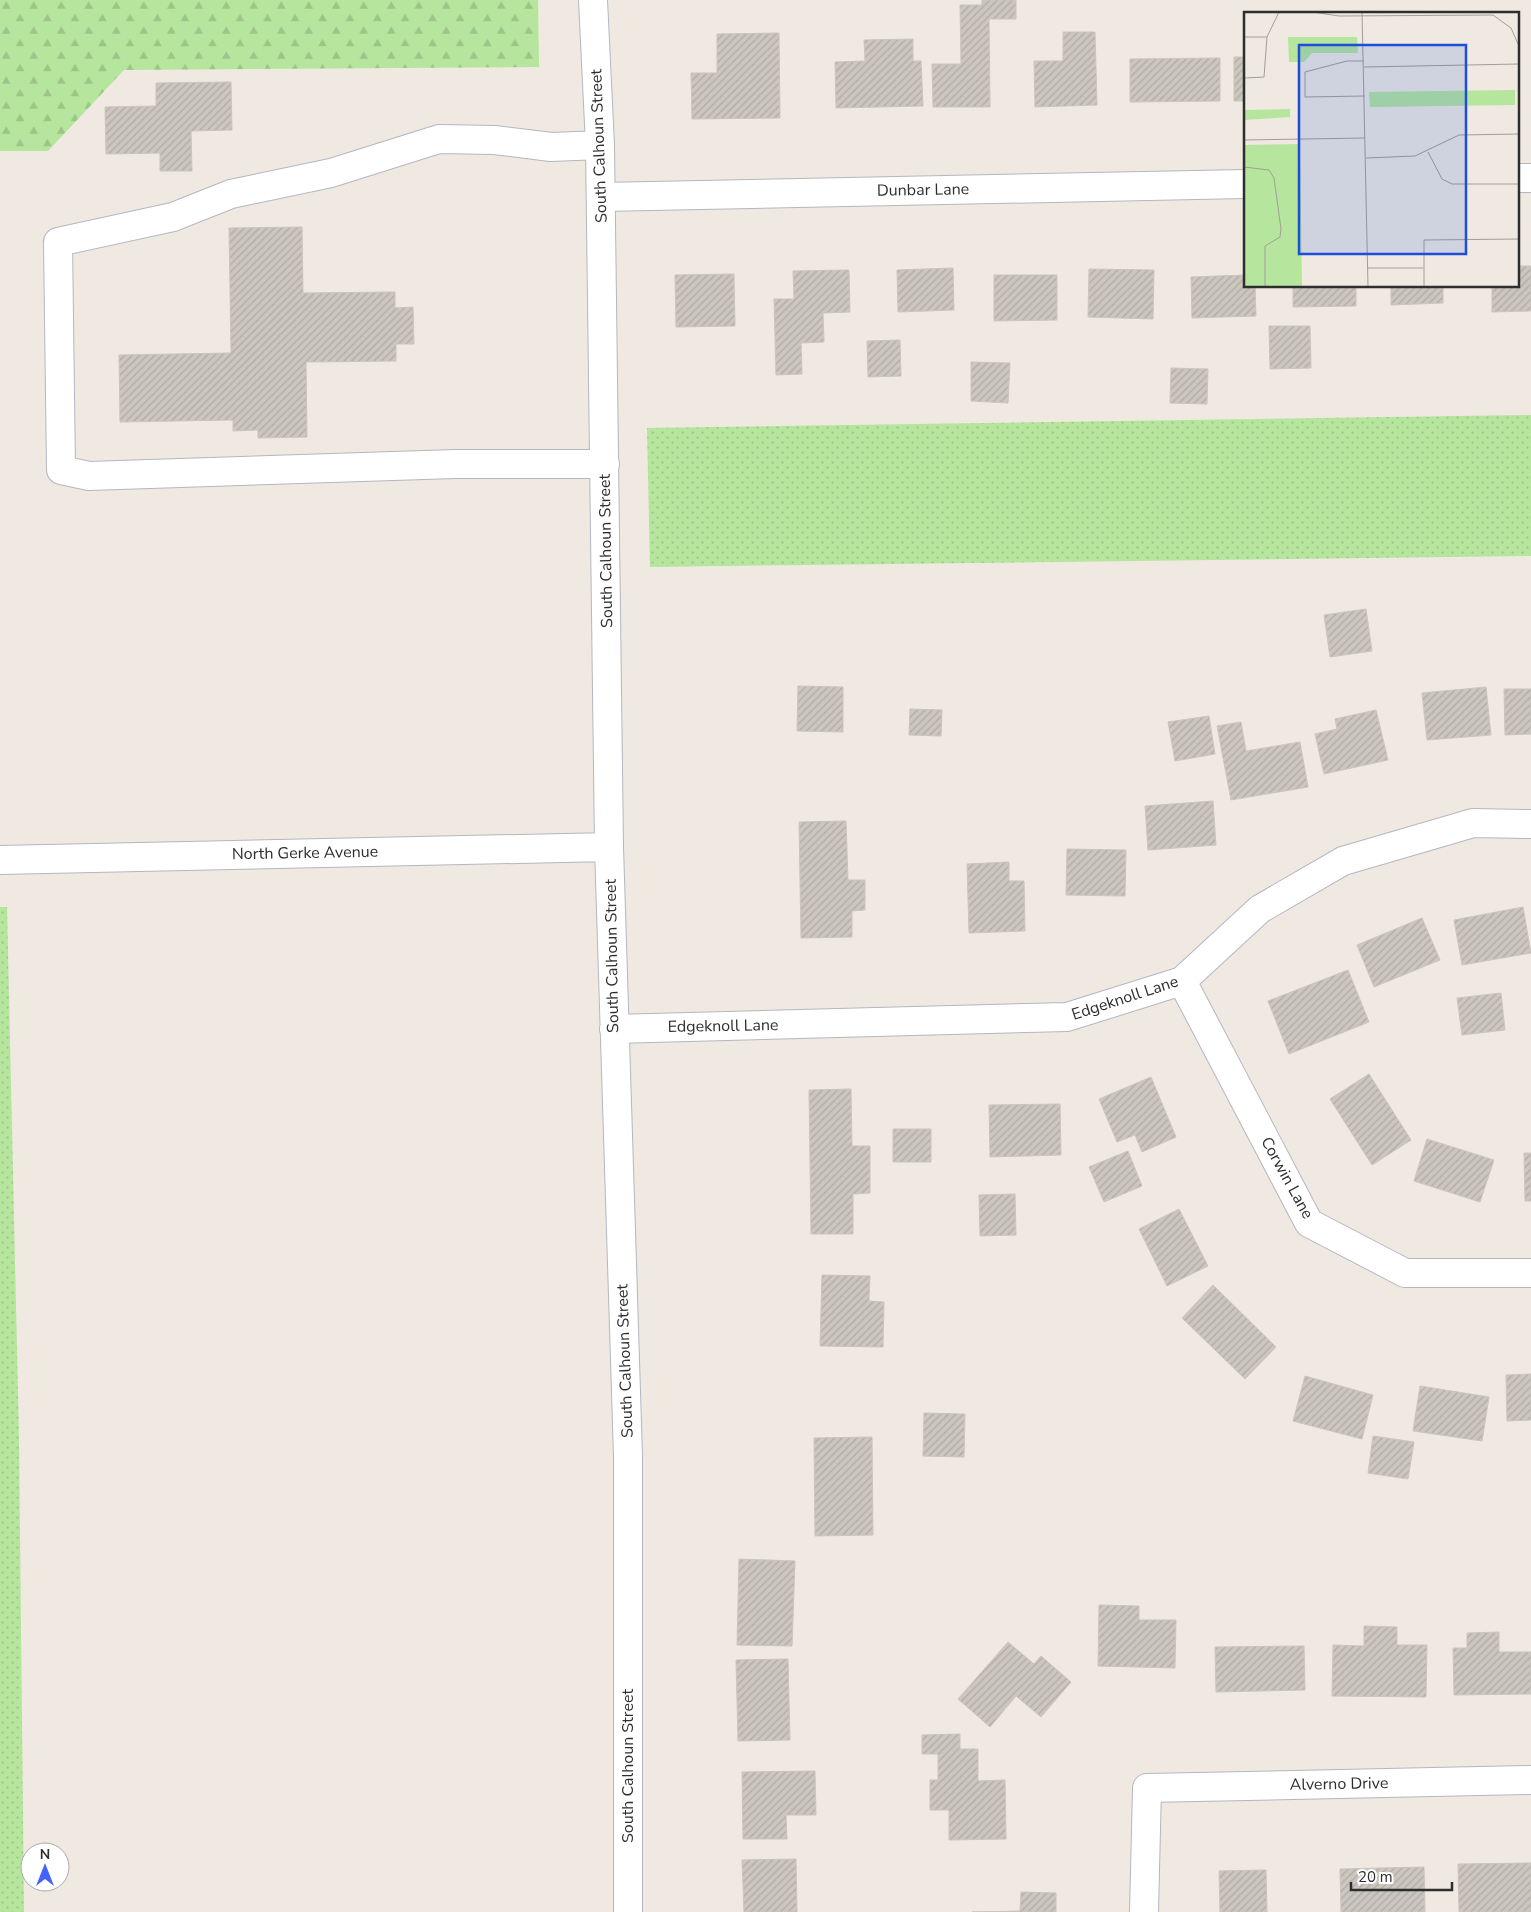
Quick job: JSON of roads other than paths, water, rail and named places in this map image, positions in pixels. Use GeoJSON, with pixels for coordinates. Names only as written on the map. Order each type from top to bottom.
{"type":"FeatureCollection","features":[{"type":"Feature","properties":{"kind":"street","name":"South Calhoun Street"},"geometry":{"type":"LineString","coordinates":[[593,0],[601,197],[609,847],[628,1456],[628,1912]]}},
{"type":"Feature","properties":{"kind":"street"},"geometry":{"type":"LineString","coordinates":[[600,145],[551,147],[494,140],[439,139],[331,173],[231,194],[173,217],[58,242],[61,470],[89,476],[455,464],[605,464]]}},
{"type":"Feature","properties":{"kind":"street"},"geometry":{"type":"LineString","coordinates":[[1518,178],[1531,178]]}},
{"type":"Feature","properties":{"kind":"street","name":"Dunbar Lane"},"geometry":{"type":"LineString","coordinates":[[601,197],[1244,184]]}},
{"type":"Feature","properties":{"kind":"street","name":"Edgeknoll Lane"},"geometry":{"type":"LineString","coordinates":[[614,1029],[1067,1017],[1182,981],[1260,909],[1343,861],[1473,823],[1531,824]]}},
{"type":"Feature","properties":{"kind":"street","name":"North Gerke Avenue"},"geometry":{"type":"LineString","coordinates":[[0,860],[609,847]]}},
{"type":"Feature","properties":{"kind":"street","name":"Corwin Lane"},"geometry":{"type":"LineString","coordinates":[[1182,981],[1310,1223],[1405,1273],[1531,1272]]}},
{"type":"Feature","properties":{"kind":"street","name":"Alverno Drive"},"geometry":{"type":"LineString","coordinates":[[1144,1912],[1147,1788],[1531,1780]]}}]}
